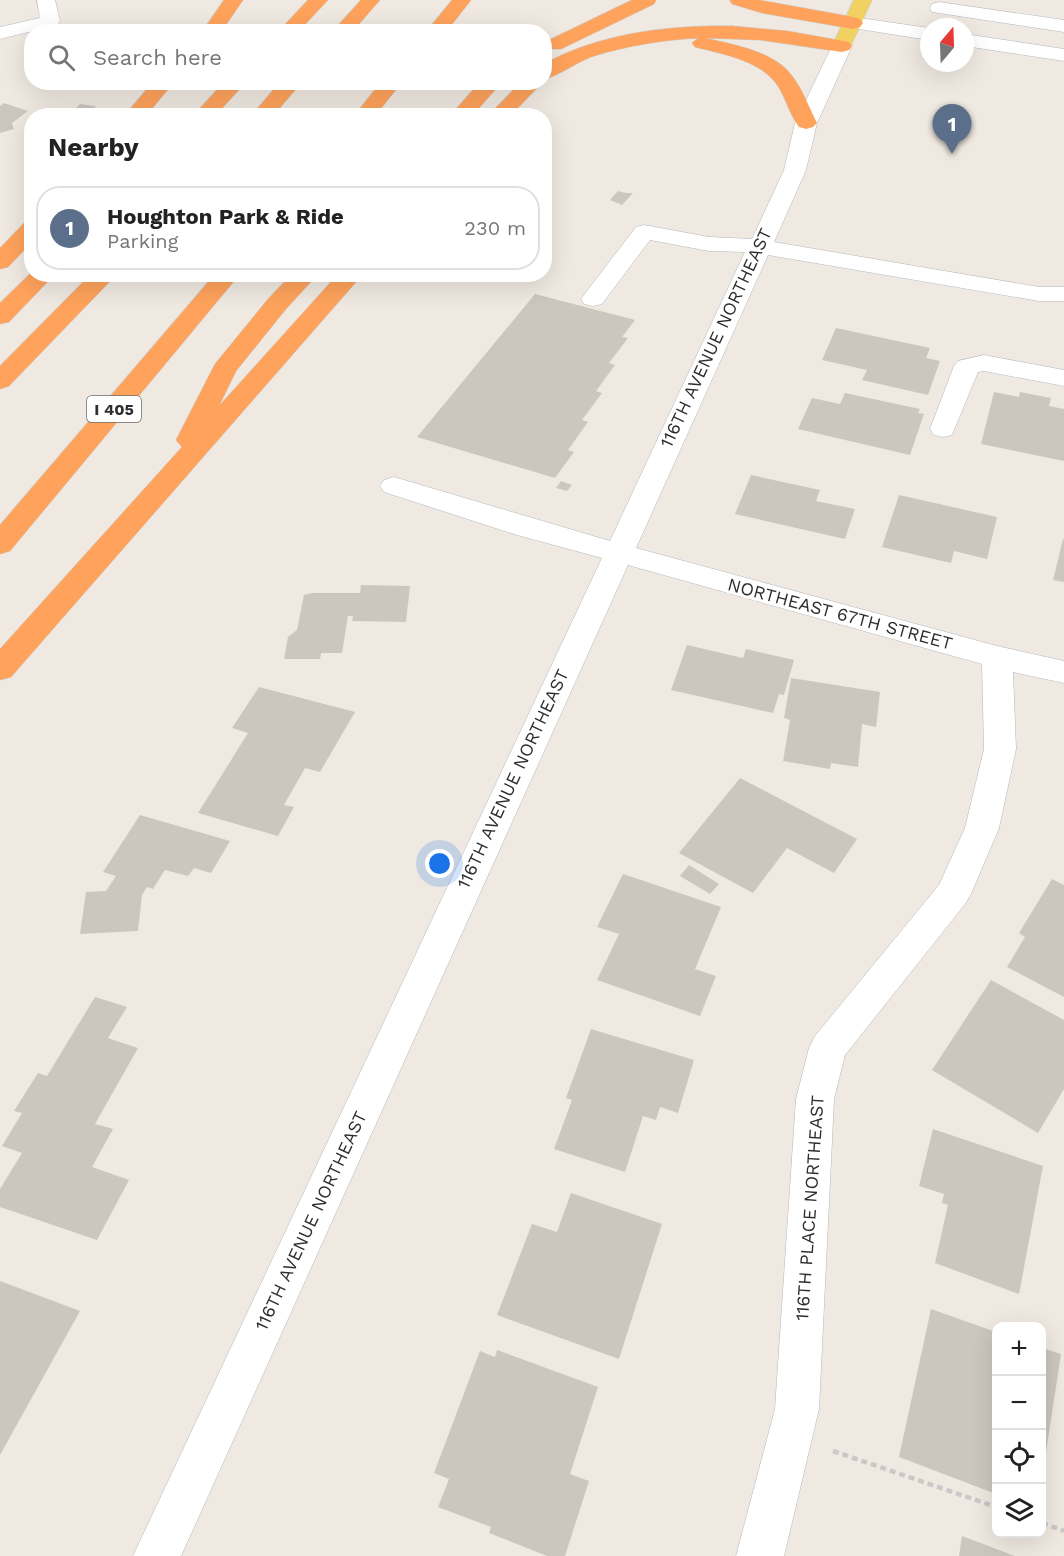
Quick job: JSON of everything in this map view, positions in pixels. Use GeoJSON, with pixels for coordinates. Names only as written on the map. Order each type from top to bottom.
{"type":"FeatureCollection","features":[{"type":"Feature","properties":{"kind":"highway"},"geometry":{"type":"LineString","coordinates":[[217,24],[234,0]]}},
{"type":"Feature","properties":{"kind":"highway"},"geometry":{"type":"LineString","coordinates":[[295,24],[319,0]]}},
{"type":"Feature","properties":{"kind":"highway"},"geometry":{"type":"LineString","coordinates":[[348,24],[371,0]]}},
{"type":"Feature","properties":{"kind":"highway"},"geometry":{"type":"LineString","coordinates":[[442,24],[462,0]]}},
{"type":"Feature","properties":{"kind":"highway"},"geometry":{"type":"LineString","coordinates":[[552,46],[647,0]]}},
{"type":"Feature","properties":{"kind":"highway"},"geometry":{"type":"LineString","coordinates":[[740,0],[762,7],[853,23]]}},
{"type":"Feature","properties":{"kind":"highway"},"geometry":{"type":"LineString","coordinates":[[552,68],[570,58],[627,41],[699,32],[731,32],[842,45]]}},
{"type":"Feature","properties":{"kind":"highway"},"geometry":{"type":"LineString","coordinates":[[661,37],[722,48],[762,63],[778,74],[806,123]]}},
{"type":"Feature","properties":{"kind":"highway"},"geometry":{"type":"LineString","coordinates":[[141,108],[157,90]]}},
{"type":"Feature","properties":{"kind":"highway"},"geometry":{"type":"LineString","coordinates":[[211,108],[228,90]]}},
{"type":"Feature","properties":{"kind":"highway"},"geometry":{"type":"LineString","coordinates":[[268,108],[285,90]]}},
{"type":"Feature","properties":{"kind":"highway"},"geometry":{"type":"LineString","coordinates":[[370,108],[385,90]]}},
{"type":"Feature","properties":{"kind":"highway"},"geometry":{"type":"LineString","coordinates":[[468,108],[484,90]]}},
{"type":"Feature","properties":{"kind":"highway"},"geometry":{"type":"LineString","coordinates":[[506,108],[525,90]]}},
{"type":"Feature","properties":{"kind":"highway"},"geometry":{"type":"LineString","coordinates":[[0,262],[24,236]]}},
{"type":"Feature","properties":{"kind":"highway"},"geometry":{"type":"LineString","coordinates":[[0,317],[35,282]]}},
{"type":"Feature","properties":{"kind":"highway"},"geometry":{"type":"LineString","coordinates":[[0,381],[97,282]]}},
{"type":"Feature","properties":{"kind":"highway","name":"I 405"},"geometry":{"type":"LineString","coordinates":[[0,544],[221,282]]}},
{"type":"Feature","properties":{"kind":"highway"},"geometry":{"type":"LineString","coordinates":[[169,479],[224,369],[277,304],[298,282]]}},
{"type":"Feature","properties":{"kind":"highway"},"geometry":{"type":"LineString","coordinates":[[0,669],[344,282]]}},
{"type":"Feature","properties":{"kind":"main road","name":"116TH AVENUE NORTHEAST"},"geometry":{"type":"LineString","coordinates":[[842,45],[862,0]]}},
{"type":"Feature","properties":{"kind":"street"},"geometry":{"type":"LineString","coordinates":[[38,24],[50,21],[46,0]]}},
{"type":"Feature","properties":{"kind":"street"},"geometry":{"type":"LineString","coordinates":[[939,8],[1064,26]]}},
{"type":"Feature","properties":{"kind":"street"},"geometry":{"type":"LineString","coordinates":[[853,23],[920,33]]}},
{"type":"Feature","properties":{"kind":"street"},"geometry":{"type":"LineString","coordinates":[[0,33],[22,28]]}},
{"type":"Feature","properties":{"kind":"street"},"geometry":{"type":"LineString","coordinates":[[0,49],[22,28]]}},
{"type":"Feature","properties":{"kind":"street"},"geometry":{"type":"LineString","coordinates":[[974,41],[1064,55]]}},
{"type":"Feature","properties":{"kind":"street","name":"116TH AVENUE NORTHEAST"},"geometry":{"type":"LineString","coordinates":[[157,1556],[617,552],[795,170],[806,123],[842,45]]}},
{"type":"Feature","properties":{"kind":"street"},"geometry":{"type":"LineString","coordinates":[[593,299],[644,232],[709,244],[759,246],[1038,294],[1064,294]]}},
{"type":"Feature","properties":{"kind":"street"},"geometry":{"type":"LineString","coordinates":[[943,429],[967,366],[984,363],[1064,378]]}},
{"type":"Feature","properties":{"kind":"street","name":"NORTHEAST 67TH STREET"},"geometry":{"type":"LineString","coordinates":[[394,486],[527,528],[997,657],[1064,672]]}},
{"type":"Feature","properties":{"kind":"street","name":"116TH PLACE NORTHEAST"},"geometry":{"type":"LineString","coordinates":[[760,1556],[796,1409],[815,1099],[828,1048],[953,894],[982,828],[1000,748],[997,657]]}},
{"type":"Feature","properties":{"kind":"path"},"geometry":{"type":"LineString","coordinates":[[790,1436],[992,1506]]}},
{"type":"Feature","properties":{"kind":"path"},"geometry":{"type":"LineString","coordinates":[[1046,1525],[1064,1531]]}},
{"type":"Feature","properties":{"kind":"building"},"geometry":{"type":"Polygon","coordinates":[[[4,103],[24,110],[24,114],[12,123],[14,129],[0,133],[0,106],[4,103]]]}},
{"type":"Feature","properties":{"kind":"building"},"geometry":{"type":"Polygon","coordinates":[[[80,104],[96,106],[94,108],[76,108],[80,104]]]}},
{"type":"Feature","properties":{"kind":"building"},"geometry":{"type":"Polygon","coordinates":[[[618,191],[633,193],[622,205],[610,200],[618,191]]]}},
{"type":"Feature","properties":{"kind":"building"},"geometry":{"type":"Polygon","coordinates":[[[535,294],[635,320],[622,337],[628,338],[609,363],[615,365],[596,391],[602,393],[582,420],[588,422],[568,450],[574,452],[555,478],[417,437],[535,294]]]}},
{"type":"Feature","properties":{"kind":"building"},"geometry":{"type":"Polygon","coordinates":[[[836,328],[930,348],[926,358],[940,361],[928,395],[862,380],[867,370],[822,360],[836,328]]]}},
{"type":"Feature","properties":{"kind":"building"},"geometry":{"type":"Polygon","coordinates":[[[994,392],[1019,397],[1020,392],[1051,398],[1049,406],[1064,409],[1064,461],[981,444],[994,392]]]}},
{"type":"Feature","properties":{"kind":"building"},"geometry":{"type":"Polygon","coordinates":[[[845,393],[920,409],[918,413],[924,414],[910,455],[798,429],[812,398],[840,404],[845,393]]]}},
{"type":"Feature","properties":{"kind":"building"},"geometry":{"type":"Polygon","coordinates":[[[751,475],[820,490],[816,501],[855,509],[845,539],[735,514],[751,475]]]}},
{"type":"Feature","properties":{"kind":"building"},"geometry":{"type":"Polygon","coordinates":[[[561,481],[572,485],[567,491],[556,488],[561,481]]]}},
{"type":"Feature","properties":{"kind":"building"},"geometry":{"type":"Polygon","coordinates":[[[899,495],[997,517],[987,559],[954,551],[951,563],[882,547],[899,495]]]}},
{"type":"Feature","properties":{"kind":"building"},"geometry":{"type":"Polygon","coordinates":[[[1064,539],[1064,582],[1053,580],[1064,539]]]}},
{"type":"Feature","properties":{"kind":"building"},"geometry":{"type":"Polygon","coordinates":[[[361,585],[410,586],[406,622],[352,621],[353,616],[348,616],[342,653],[321,653],[320,659],[284,659],[288,637],[297,630],[304,595],[360,593],[361,585]]]}},
{"type":"Feature","properties":{"kind":"building"},"geometry":{"type":"Polygon","coordinates":[[[687,645],[743,658],[746,649],[794,660],[784,695],[779,694],[773,713],[671,690],[687,645]]]}},
{"type":"Feature","properties":{"kind":"building"},"geometry":{"type":"Polygon","coordinates":[[[791,678],[880,692],[876,727],[862,724],[858,767],[831,763],[830,769],[783,761],[790,720],[784,718],[791,678]]]}},
{"type":"Feature","properties":{"kind":"building"},"geometry":{"type":"Polygon","coordinates":[[[259,687],[355,712],[320,772],[305,768],[284,805],[294,807],[278,836],[198,813],[248,733],[232,728],[259,687]]]}},
{"type":"Feature","properties":{"kind":"building"},"geometry":{"type":"Polygon","coordinates":[[[740,778],[857,839],[834,873],[787,848],[753,893],[679,853],[740,778]]]}},
{"type":"Feature","properties":{"kind":"building"},"geometry":{"type":"Polygon","coordinates":[[[140,815],[230,841],[211,873],[194,868],[188,876],[165,870],[153,889],[147,887],[142,895],[138,931],[80,934],[86,892],[106,891],[116,876],[103,872],[140,815]]]}},
{"type":"Feature","properties":{"kind":"building"},"geometry":{"type":"Polygon","coordinates":[[[689,865],[719,884],[710,894],[680,876],[689,865]]]}},
{"type":"Feature","properties":{"kind":"building"},"geometry":{"type":"Polygon","coordinates":[[[623,874],[721,907],[695,969],[716,976],[700,1016],[597,980],[619,934],[597,927],[623,874]]]}},
{"type":"Feature","properties":{"kind":"building"},"geometry":{"type":"Polygon","coordinates":[[[1052,879],[1064,885],[1064,997],[1007,967],[1025,937],[1019,933],[1052,879]]]}},
{"type":"Feature","properties":{"kind":"building"},"geometry":{"type":"Polygon","coordinates":[[[991,980],[1064,1020],[1064,1089],[1038,1133],[932,1070],[991,980]]]}},
{"type":"Feature","properties":{"kind":"building"},"geometry":{"type":"Polygon","coordinates":[[[95,997],[127,1007],[108,1038],[138,1048],[95,1124],[113,1129],[92,1167],[129,1180],[97,1240],[0,1207],[0,1189],[22,1153],[2,1146],[22,1113],[14,1111],[38,1073],[47,1076],[95,997]]]}},
{"type":"Feature","properties":{"kind":"building"},"geometry":{"type":"Polygon","coordinates":[[[591,1029],[694,1060],[678,1113],[660,1107],[656,1120],[643,1116],[625,1172],[554,1149],[572,1100],[566,1098],[591,1029]]]}},
{"type":"Feature","properties":{"kind":"building"},"geometry":{"type":"Polygon","coordinates":[[[933,1129],[1043,1166],[1019,1294],[935,1263],[948,1205],[942,1203],[944,1194],[919,1186],[933,1129]]]}},
{"type":"Feature","properties":{"kind":"building"},"geometry":{"type":"Polygon","coordinates":[[[571,1193],[662,1224],[619,1359],[497,1315],[532,1224],[557,1232],[571,1193]]]}},
{"type":"Feature","properties":{"kind":"building"},"geometry":{"type":"Polygon","coordinates":[[[0,1281],[80,1311],[0,1455],[0,1281]]]}},
{"type":"Feature","properties":{"kind":"building"},"geometry":{"type":"Polygon","coordinates":[[[931,1309],[992,1331],[992,1492],[899,1457],[931,1309]]]}},
{"type":"Feature","properties":{"kind":"building"},"geometry":{"type":"Polygon","coordinates":[[[1046,1349],[1061,1354],[1046,1452],[1046,1349]]]}},
{"type":"Feature","properties":{"kind":"building"},"geometry":{"type":"Polygon","coordinates":[[[497,1350],[598,1387],[570,1474],[589,1481],[565,1556],[547,1556],[489,1533],[491,1527],[438,1507],[449,1479],[434,1473],[480,1351],[495,1357],[497,1350]]]}},
{"type":"Feature","properties":{"kind":"building"},"geometry":{"type":"Polygon","coordinates":[[[962,1536],[1015,1556],[959,1556],[962,1536]]]}},
{"type":"Feature","properties":{"kind":"place","name":"Houghton Park & Ride"},"geometry":{"type":"Point","coordinates":[952,154]}}]}
